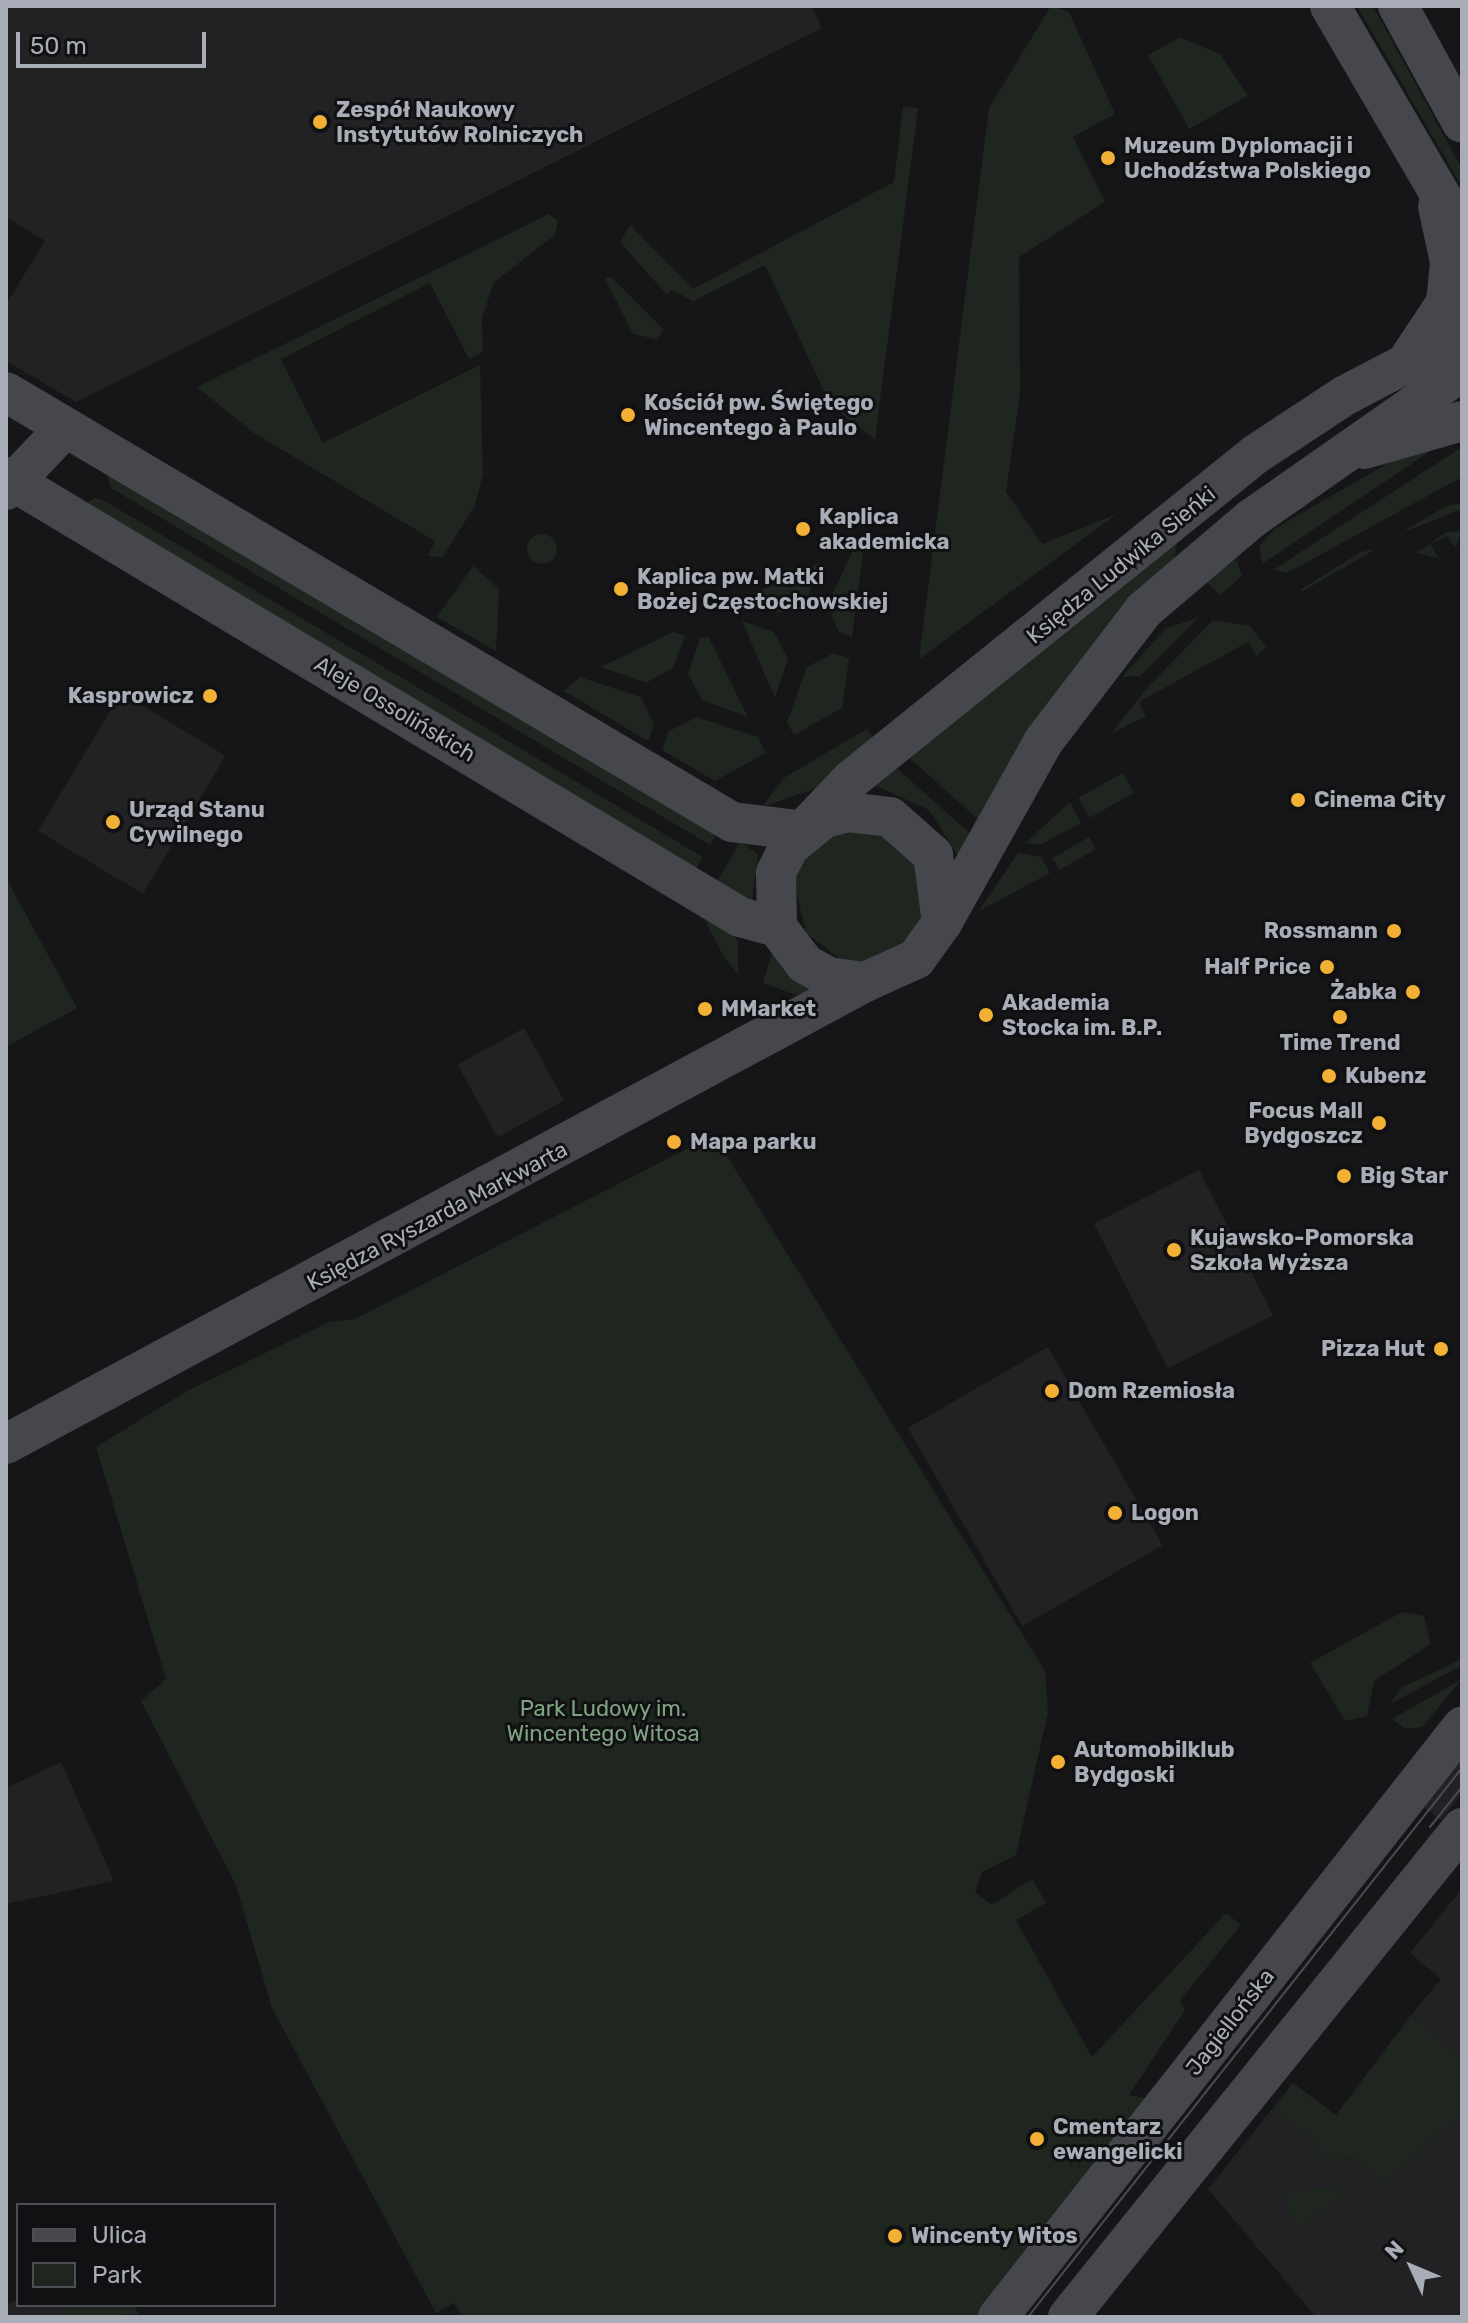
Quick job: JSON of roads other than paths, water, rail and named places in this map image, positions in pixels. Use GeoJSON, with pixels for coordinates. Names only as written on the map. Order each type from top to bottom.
{"type":"FeatureCollection","features":[{"type":"Feature","properties":{"kind":"street"},"geometry":{"type":"LineString","coordinates":[[1330,6],[1462,232]]}},
{"type":"Feature","properties":{"kind":"street"},"geometry":{"type":"LineString","coordinates":[[1398,6],[1462,123]]}},
{"type":"Feature","properties":{"kind":"street"},"geometry":{"type":"LineString","coordinates":[[1406,360],[1435,326],[1448,290],[1450,262],[1434,186]]}},
{"type":"Feature","properties":{"kind":"street","name":"Księdza Ludwika Sieńki"},"geometry":{"type":"LineString","coordinates":[[804,831],[852,779],[1240,467],[1406,360],[1462,334]]}},
{"type":"Feature","properties":{"kind":"street","name":"Księdza Ludwika Sieńki"},"geometry":{"type":"LineString","coordinates":[[942,923],[1043,742],[1144,610],[1337,457],[1462,371]]}},
{"type":"Feature","properties":{"kind":"street"},"geometry":{"type":"LineString","coordinates":[[6,392],[732,822],[804,831],[848,812],[873,812],[910,828],[940,871],[942,923],[916,959],[865,982],[828,977],[805,964],[777,927],[776,873],[804,831]]}},
{"type":"Feature","properties":{"kind":"street"},"geometry":{"type":"LineString","coordinates":[[1337,457],[1462,398]]}},
{"type":"Feature","properties":{"kind":"street"},"geometry":{"type":"LineString","coordinates":[[1337,457],[1462,421]]}},
{"type":"Feature","properties":{"kind":"street","name":"Aleje Ossolińskich"},"geometry":{"type":"LineString","coordinates":[[65,428],[10,484],[740,917],[777,927]]}},
{"type":"Feature","properties":{"kind":"street","name":"Księdza Ryszarda Markwarta"},"geometry":{"type":"LineString","coordinates":[[6,1444],[865,982]]}},
{"type":"Feature","properties":{"kind":"street","name":"Jagiellońska"},"geometry":{"type":"LineString","coordinates":[[998,2317],[1462,1727]]}},
{"type":"Feature","properties":{"kind":"street"},"geometry":{"type":"LineString","coordinates":[[1068,2317],[1462,1828]]}},
{"type":"Feature","properties":{"kind":"tram line"},"geometry":{"type":"LineString","coordinates":[[1028,2317],[1462,1768]]}},
{"type":"Feature","properties":{"kind":"tram line"},"geometry":{"type":"LineString","coordinates":[[1430,1827],[1462,1787]]}},
{"type":"Feature","properties":{"kind":"place","name":"Zespół Naukowy Instytutów Rolniczych"},"geometry":{"type":"Point","coordinates":[320,122]}},
{"type":"Feature","properties":{"kind":"place","name":"Muzeum Dyplomacji i Uchodźstwa Polskiego"},"geometry":{"type":"Point","coordinates":[1108,158]}},
{"type":"Feature","properties":{"kind":"place","name":"Kościół pw. Świętego Wincentego à Paulo"},"geometry":{"type":"Point","coordinates":[628,415]}},
{"type":"Feature","properties":{"kind":"place","name":"Kaplica akademicka"},"geometry":{"type":"Point","coordinates":[803,529]}},
{"type":"Feature","properties":{"kind":"place","name":"Kaplica pw. Matki Bożej Częstochowskiej"},"geometry":{"type":"Point","coordinates":[621,589]}},
{"type":"Feature","properties":{"kind":"place","name":"Kasprowicz"},"geometry":{"type":"Point","coordinates":[210,696]}},
{"type":"Feature","properties":{"kind":"place","name":"Cinema City"},"geometry":{"type":"Point","coordinates":[1298,800]}},
{"type":"Feature","properties":{"kind":"place","name":"Urząd Stanu Cywilnego"},"geometry":{"type":"Point","coordinates":[113,822]}},
{"type":"Feature","properties":{"kind":"place","name":"Rossmann"},"geometry":{"type":"Point","coordinates":[1394,931]}},
{"type":"Feature","properties":{"kind":"place","name":"Half Price"},"geometry":{"type":"Point","coordinates":[1327,967]}},
{"type":"Feature","properties":{"kind":"place","name":"Żabka"},"geometry":{"type":"Point","coordinates":[1413,992]}},
{"type":"Feature","properties":{"kind":"place","name":"MMarket"},"geometry":{"type":"Point","coordinates":[705,1009]}},
{"type":"Feature","properties":{"kind":"place","name":"Akademia Stocka im. B.P."},"geometry":{"type":"Point","coordinates":[986,1015]}},
{"type":"Feature","properties":{"kind":"place","name":"Time Trend"},"geometry":{"type":"Point","coordinates":[1340,1017]}},
{"type":"Feature","properties":{"kind":"place","name":"Kubenz"},"geometry":{"type":"Point","coordinates":[1329,1076]}},
{"type":"Feature","properties":{"kind":"place","name":"Focus Mall Bydgoszcz"},"geometry":{"type":"Point","coordinates":[1379,1123]}},
{"type":"Feature","properties":{"kind":"place","name":"Mapa parku"},"geometry":{"type":"Point","coordinates":[674,1142]}},
{"type":"Feature","properties":{"kind":"place","name":"Big Star"},"geometry":{"type":"Point","coordinates":[1344,1176]}},
{"type":"Feature","properties":{"kind":"place","name":"Kujawsko-Pomorska Szkoła Wyższa"},"geometry":{"type":"Point","coordinates":[1174,1250]}},
{"type":"Feature","properties":{"kind":"place","name":"Pizza Hut"},"geometry":{"type":"Point","coordinates":[1441,1349]}},
{"type":"Feature","properties":{"kind":"place","name":"Dom Rzemiosła"},"geometry":{"type":"Point","coordinates":[1052,1391]}},
{"type":"Feature","properties":{"kind":"place","name":"Logon"},"geometry":{"type":"Point","coordinates":[1115,1513]}},
{"type":"Feature","properties":{"kind":"place","name":"Automobilklub Bydgoski"},"geometry":{"type":"Point","coordinates":[1058,1762]}},
{"type":"Feature","properties":{"kind":"place","name":"Cmentarz ewangelicki"},"geometry":{"type":"Point","coordinates":[1037,2139]}},
{"type":"Feature","properties":{"kind":"place","name":"Wincenty Witos"},"geometry":{"type":"Point","coordinates":[895,2236]}},
{"type":"Feature","properties":{"kind":"park label","name":"Park Ludowy im. Wincentego Witosa"},"geometry":{"type":"Point","coordinates":[603,1720]}}]}
